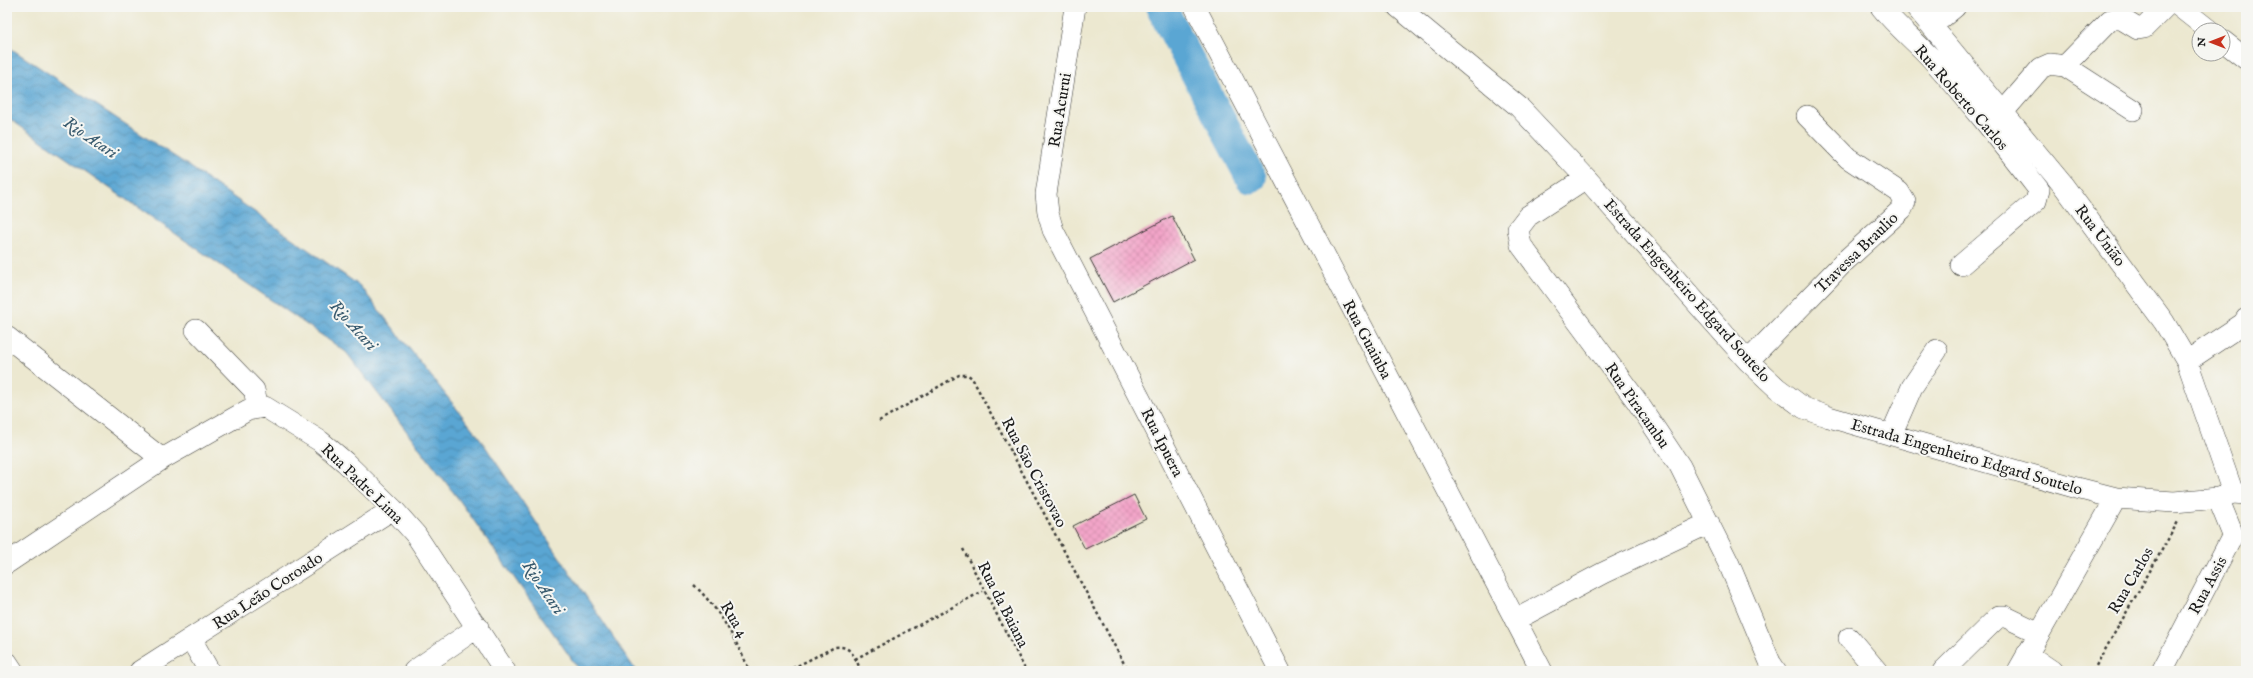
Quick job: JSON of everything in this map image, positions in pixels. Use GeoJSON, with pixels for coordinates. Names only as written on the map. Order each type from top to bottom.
{"type":"FeatureCollection","features":[{"type":"Feature","properties":{"kind":"street","name":"Rua Acurui"},"geometry":{"type":"LineString","coordinates":[[1048,213],[1046,194],[1075,7]]}},
{"type":"Feature","properties":{"kind":"street","name":"Rua Guaiuba"},"geometry":{"type":"LineString","coordinates":[[1195,7],[1542,671]]}},
{"type":"Feature","properties":{"kind":"street","name":"Estrada Engenheiro Edgard Soutelo"},"geometry":{"type":"LineString","coordinates":[[1398,7],[1519,107],[1586,178],[1748,361],[1777,388],[1804,408],[1891,435],[2116,498],[2190,502],[2232,495]]}},
{"type":"Feature","properties":{"kind":"street","name":"Rua Roberto Carlos"},"geometry":{"type":"LineString","coordinates":[[1881,7],[1893,22],[1981,100],[2039,190],[2036,200],[1961,265]]}},
{"type":"Feature","properties":{"kind":"street","name":"Rua União"},"geometry":{"type":"LineString","coordinates":[[1916,7],[1932,26],[1981,100],[2003,112],[2106,240],[2164,322],[2186,361],[2232,495]]}},
{"type":"Feature","properties":{"kind":"street"},"geometry":{"type":"LineString","coordinates":[[1932,26],[1955,7]]}},
{"type":"Feature","properties":{"kind":"street"},"geometry":{"type":"LineString","coordinates":[[2065,66],[2110,20],[2120,18],[2138,29],[2144,28],[2165,7]]}},
{"type":"Feature","properties":{"kind":"street"},"geometry":{"type":"LineString","coordinates":[[2180,7],[2200,22]]}},
{"type":"Feature","properties":{"kind":"street"},"geometry":{"type":"LineString","coordinates":[[2231,47],[2246,58]]}},
{"type":"Feature","properties":{"kind":"street"},"geometry":{"type":"LineString","coordinates":[[2003,112],[2041,68],[2050,64],[2065,66],[2133,110]]}},
{"type":"Feature","properties":{"kind":"street","name":"Travessa Braulio"},"geometry":{"type":"LineString","coordinates":[[1748,361],[1845,261],[1902,209],[1904,202],[1899,192],[1848,158],[1807,116]]}},
{"type":"Feature","properties":{"kind":"street","name":"Rua Piracambu"},"geometry":{"type":"LineString","coordinates":[[1586,178],[1528,216],[1518,229],[1521,245],[1640,407],[1680,466],[1729,564],[1770,662],[1776,671]]}},
{"type":"Feature","properties":{"kind":"street","name":"Rua Ipuera"},"geometry":{"type":"LineString","coordinates":[[1048,213],[1053,230],[1280,671]]}},
{"type":"Feature","properties":{"kind":"street"},"geometry":{"type":"LineString","coordinates":[[2186,361],[2244,323],[2246,319]]}},
{"type":"Feature","properties":{"kind":"street"},"geometry":{"type":"LineString","coordinates":[[7,563],[162,459],[248,410],[258,407],[254,390],[196,330]]}},
{"type":"Feature","properties":{"kind":"street"},"geometry":{"type":"LineString","coordinates":[[7,337],[162,459]]}},
{"type":"Feature","properties":{"kind":"street"},"geometry":{"type":"LineString","coordinates":[[1891,435],[1912,387],[1936,350]]}},
{"type":"Feature","properties":{"kind":"street","name":"Rua Padre Lima"},"geometry":{"type":"LineString","coordinates":[[258,407],[272,411],[320,441],[350,466],[393,509],[416,535],[478,627],[505,671]]}},
{"type":"Feature","properties":{"kind":"street","name":"Rua Assis"},"geometry":{"type":"LineString","coordinates":[[2162,671],[2239,540],[2232,495]]}},
{"type":"Feature","properties":{"kind":"street"},"geometry":{"type":"LineString","coordinates":[[2052,671],[2022,662],[2116,498]]}},
{"type":"Feature","properties":{"kind":"street","name":"Rua Leão Coroado"},"geometry":{"type":"LineString","coordinates":[[140,671],[393,509]]}},
{"type":"Feature","properties":{"kind":"street"},"geometry":{"type":"LineString","coordinates":[[1515,620],[1603,573],[1709,523]]}},
{"type":"Feature","properties":{"kind":"street"},"geometry":{"type":"LineString","coordinates":[[1943,671],[1999,616],[2004,616],[2039,633]]}},
{"type":"Feature","properties":{"kind":"street"},"geometry":{"type":"LineString","coordinates":[[414,671],[478,627]]}},
{"type":"Feature","properties":{"kind":"street"},"geometry":{"type":"LineString","coordinates":[[1849,638],[1877,671]]}},
{"type":"Feature","properties":{"kind":"street"},"geometry":{"type":"LineString","coordinates":[[191,639],[209,671]]}},
{"type":"Feature","properties":{"kind":"street"},"geometry":{"type":"LineString","coordinates":[[7,662],[13,671]]}},
{"type":"Feature","properties":{"kind":"path","name":"Rua Sāo Cristovao"},"geometry":{"type":"LineString","coordinates":[[879,421],[948,380],[959,375],[968,374],[1128,671]]}},
{"type":"Feature","properties":{"kind":"path","name":"Rua Carlos"},"geometry":{"type":"LineString","coordinates":[[2092,671],[2190,502]]}},
{"type":"Feature","properties":{"kind":"path","name":"Rua da Baiana"},"geometry":{"type":"LineString","coordinates":[[963,548],[983,591],[1026,671]]}},
{"type":"Feature","properties":{"kind":"path","name":"Rua 4"},"geometry":{"type":"LineString","coordinates":[[694,585],[711,601],[728,625],[750,671]]}},
{"type":"Feature","properties":{"kind":"path"},"geometry":{"type":"LineString","coordinates":[[855,659],[983,591]]}},
{"type":"Feature","properties":{"kind":"path"},"geometry":{"type":"LineString","coordinates":[[787,671],[835,647],[848,648],[861,671]]}},
{"type":"Feature","properties":{"kind":"water","name":"Rio Acari"},"geometry":{"type":"Polygon","coordinates":[[[7,46],[189,166],[360,286],[479,437],[636,671],[580,671],[460,501],[346,352],[7,117],[7,46]]]}},
{"type":"Feature","properties":{"kind":"building"},"geometry":{"type":"Polygon","coordinates":[[[1172,216],[1194,259],[1113,302],[1090,259],[1172,216]]]}},
{"type":"Feature","properties":{"kind":"building"},"geometry":{"type":"Polygon","coordinates":[[[1134,495],[1146,519],[1085,549],[1073,526],[1134,495]]]}},
{"type":"Feature","properties":{"kind":"waterway"},"geometry":{"type":"LineString","coordinates":[[1161,7],[1251,178]]}}]}
